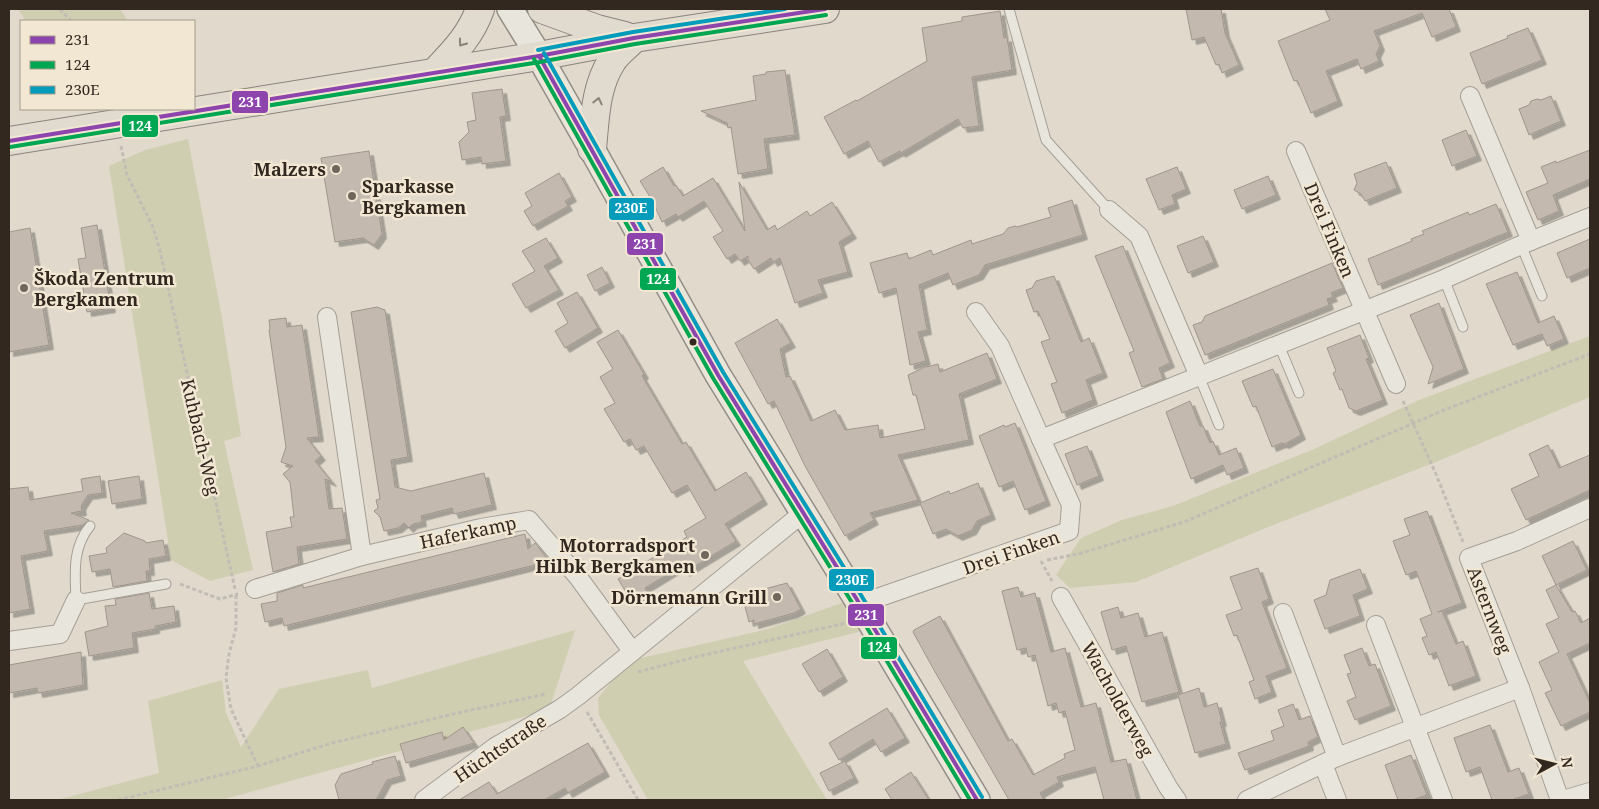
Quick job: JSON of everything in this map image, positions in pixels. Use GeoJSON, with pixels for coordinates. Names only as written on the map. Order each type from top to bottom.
{"type":"FeatureCollection","features":[{"type":"Feature","properties":{"kind":"main road"},"geometry":{"type":"LineString","coordinates":[[436,71],[463,42],[473,27],[480,9]]}},
{"type":"Feature","properties":{"kind":"main road"},"geometry":{"type":"LineString","coordinates":[[510,9],[592,149],[699,341],[864,610],[976,800]]}},
{"type":"Feature","properties":{"kind":"main road"},"geometry":{"type":"LineString","coordinates":[[542,9],[597,30],[634,38]]}},
{"type":"Feature","properties":{"kind":"main road"},"geometry":{"type":"LineString","coordinates":[[195,110],[825,9]]}},
{"type":"Feature","properties":{"kind":"main road"},"geometry":{"type":"LineString","coordinates":[[592,149],[595,111],[602,83],[612,60],[634,38]]}},
{"type":"Feature","properties":{"kind":"main road"},"geometry":{"type":"LineString","coordinates":[[9,141],[193,110]]}},
{"type":"Feature","properties":{"kind":"street"},"geometry":{"type":"LineString","coordinates":[[1470,96],[1526,243]]}},
{"type":"Feature","properties":{"kind":"street","name":"Drei Finken"},"geometry":{"type":"LineString","coordinates":[[1296,150],[1396,384]]}},
{"type":"Feature","properties":{"kind":"street"},"geometry":{"type":"LineString","coordinates":[[1109,210],[1139,236],[1199,376]]}},
{"type":"Feature","properties":{"kind":"street"},"geometry":{"type":"LineString","coordinates":[[1041,439],[1444,279],[1526,243],[1590,218]]}},
{"type":"Feature","properties":{"kind":"street","name":"Drei Finken"},"geometry":{"type":"LineString","coordinates":[[864,610],[1069,531],[1070,505],[1000,346],[976,312]]}},
{"type":"Feature","properties":{"kind":"street"},"geometry":{"type":"LineString","coordinates":[[326,317],[362,556]]}},
{"type":"Feature","properties":{"kind":"street"},"geometry":{"type":"LineString","coordinates":[[1469,558],[1518,541],[1590,508]]}},
{"type":"Feature","properties":{"kind":"street","name":"Hüchtstraße"},"geometry":{"type":"LineString","coordinates":[[424,800],[495,747],[560,709],[578,696],[803,513]]}},
{"type":"Feature","properties":{"kind":"street","name":"Haferkamp"},"geometry":{"type":"LineString","coordinates":[[255,589],[362,556],[481,528],[529,520],[578,577],[632,651]]}},
{"type":"Feature","properties":{"kind":"street","name":"Asternweg"},"geometry":{"type":"LineString","coordinates":[[1469,558],[1562,800]]}},
{"type":"Feature","properties":{"kind":"street","name":"Wacholderweg"},"geometry":{"type":"LineString","coordinates":[[1061,597],[1177,800]]}},
{"type":"Feature","properties":{"kind":"street"},"geometry":{"type":"LineString","coordinates":[[9,641],[60,634],[76,600]]}},
{"type":"Feature","properties":{"kind":"street"},"geometry":{"type":"LineString","coordinates":[[1283,613],[1330,760],[1337,800]]}},
{"type":"Feature","properties":{"kind":"street"},"geometry":{"type":"LineString","coordinates":[[1376,625],[1443,800]]}},
{"type":"Feature","properties":{"kind":"street"},"geometry":{"type":"LineString","coordinates":[[1247,800],[1330,760],[1520,688]]}},
{"type":"Feature","properties":{"kind":"street"},"geometry":{"type":"LineString","coordinates":[[1562,800],[1590,792]]}},
{"type":"Feature","properties":{"kind":"lane"},"geometry":{"type":"LineString","coordinates":[[1009,9],[1046,140],[1109,210]]}},
{"type":"Feature","properties":{"kind":"lane"},"geometry":{"type":"LineString","coordinates":[[1526,243],[1542,296]]}},
{"type":"Feature","properties":{"kind":"lane"},"geometry":{"type":"LineString","coordinates":[[1444,279],[1463,327]]}},
{"type":"Feature","properties":{"kind":"lane"},"geometry":{"type":"LineString","coordinates":[[1280,345],[1299,393]]}},
{"type":"Feature","properties":{"kind":"lane"},"geometry":{"type":"LineString","coordinates":[[1199,376],[1219,425]]}},
{"type":"Feature","properties":{"kind":"lane"},"geometry":{"type":"LineString","coordinates":[[90,526],[82,536],[78,549],[75,568],[76,600],[166,584]]}},
{"type":"Feature","properties":{"kind":"path"},"geometry":{"type":"LineString","coordinates":[[60,9],[70,20]]}},
{"type":"Feature","properties":{"kind":"path","name":"Kuhbach-Weg"},"geometry":{"type":"LineString","coordinates":[[118,122],[127,175],[153,227],[160,251],[236,594],[236,628],[229,654],[226,678],[231,709],[258,766]]}},
{"type":"Feature","properties":{"kind":"path"},"geometry":{"type":"LineString","coordinates":[[1032,564],[1078,554],[1184,522],[1412,423],[1590,354]]}},
{"type":"Feature","properties":{"kind":"path"},"geometry":{"type":"LineString","coordinates":[[1396,384],[1412,423]]}},
{"type":"Feature","properties":{"kind":"path","name":"Asternweg"},"geometry":{"type":"LineString","coordinates":[[1412,423],[1469,558]]}},
{"type":"Feature","properties":{"kind":"path"},"geometry":{"type":"LineString","coordinates":[[166,584],[185,585],[220,599],[255,589]]}},
{"type":"Feature","properties":{"kind":"path"},"geometry":{"type":"LineString","coordinates":[[645,671],[864,610]]}},
{"type":"Feature","properties":{"kind":"path"},"geometry":{"type":"LineString","coordinates":[[118,800],[258,766],[332,744],[462,712],[552,693]]}},
{"type":"Feature","properties":{"kind":"path"},"geometry":{"type":"LineString","coordinates":[[578,696],[638,800]]}},
{"type":"Feature","properties":{"kind":"shaded area"},"geometry":{"type":"Polygon","coordinates":[[[18,9],[120,9],[127,20],[25,20],[18,9]]]}},
{"type":"Feature","properties":{"kind":"shaded area"},"geometry":{"type":"Polygon","coordinates":[[[188,139],[221,312],[241,436],[224,441],[253,570],[210,581],[171,560],[109,166],[145,150],[188,139]]]}},
{"type":"Feature","properties":{"kind":"shaded area"},"geometry":{"type":"Polygon","coordinates":[[[1590,336],[1590,397],[1436,462],[1268,527],[1136,582],[1070,588],[1056,575],[1081,538],[1122,520],[1173,506],[1314,449],[1419,400],[1590,336]]]}},
{"type":"Feature","properties":{"kind":"shaded area"},"geometry":{"type":"Polygon","coordinates":[[[856,598],[874,628],[743,661],[827,800],[648,800],[599,715],[598,698],[628,661],[768,629],[856,598]]]}},
{"type":"Feature","properties":{"kind":"shaded area"},"geometry":{"type":"Polygon","coordinates":[[[575,630],[549,710],[221,800],[57,800],[159,773],[148,701],[222,680],[226,713],[241,747],[279,689],[368,670],[372,688],[575,630]]]}},
{"type":"Feature","properties":{"kind":"building"},"geometry":{"type":"Polygon","coordinates":[[[1186,9],[1221,9],[1225,33],[1239,65],[1222,73],[1219,64],[1216,65],[1204,37],[1192,40],[1186,9]]]}},
{"type":"Feature","properties":{"kind":"building"},"geometry":{"type":"Polygon","coordinates":[[[1325,9],[1449,9],[1456,27],[1432,37],[1422,13],[1374,31],[1380,46],[1376,54],[1379,61],[1361,69],[1357,59],[1326,71],[1338,101],[1311,113],[1297,80],[1294,81],[1278,41],[1330,20],[1325,9]]]}},
{"type":"Feature","properties":{"kind":"building"},"geometry":{"type":"Polygon","coordinates":[[[1000,11],[1004,38],[1007,37],[1012,70],[972,77],[979,126],[963,128],[958,119],[901,153],[900,151],[879,162],[868,141],[844,154],[824,117],[857,101],[927,61],[922,28],[962,21],[962,17],[1000,11]]]}},
{"type":"Feature","properties":{"kind":"building"},"geometry":{"type":"Polygon","coordinates":[[[1528,28],[1542,60],[1482,84],[1470,53],[1528,28]]]}},
{"type":"Feature","properties":{"kind":"building"},"geometry":{"type":"Polygon","coordinates":[[[785,70],[795,135],[764,139],[768,169],[738,174],[731,127],[728,128],[727,123],[701,111],[756,100],[753,76],[766,74],[766,72],[785,70]]]}},
{"type":"Feature","properties":{"kind":"building"},"geometry":{"type":"Polygon","coordinates":[[[502,89],[506,116],[500,117],[506,161],[482,164],[481,157],[462,160],[459,142],[469,132],[467,122],[476,120],[472,93],[502,89]]]}},
{"type":"Feature","properties":{"kind":"building"},"geometry":{"type":"Polygon","coordinates":[[[1551,96],[1561,121],[1529,135],[1519,109],[1529,105],[1531,101],[1551,96]]]}},
{"type":"Feature","properties":{"kind":"building"},"geometry":{"type":"Polygon","coordinates":[[[1466,130],[1477,156],[1452,166],[1442,140],[1466,130]]]}},
{"type":"Feature","properties":{"kind":"building"},"geometry":{"type":"Polygon","coordinates":[[[1590,150],[1590,179],[1553,195],[1559,211],[1538,220],[1526,192],[1548,183],[1541,167],[1590,150]]]}},
{"type":"Feature","properties":{"kind":"building","name":"Sparkasse Bergkamen"},"geometry":{"type":"Polygon","coordinates":[[[369,151],[382,234],[374,245],[363,238],[335,242],[321,158],[369,151]]]}},
{"type":"Feature","properties":{"kind":"building"},"geometry":{"type":"Polygon","coordinates":[[[1386,162],[1397,188],[1365,201],[1361,194],[1354,190],[1357,183],[1354,174],[1386,162]]]}},
{"type":"Feature","properties":{"kind":"building"},"geometry":{"type":"Polygon","coordinates":[[[663,167],[674,186],[676,185],[683,196],[713,178],[745,231],[739,182],[767,230],[775,225],[777,230],[807,211],[810,216],[832,202],[852,234],[839,242],[848,272],[818,280],[823,293],[795,303],[780,258],[773,262],[771,258],[754,269],[748,260],[748,256],[740,261],[735,254],[727,259],[713,237],[723,231],[704,201],[678,217],[676,214],[662,222],[652,200],[640,181],[663,167]]]}},
{"type":"Feature","properties":{"kind":"building"},"geometry":{"type":"Polygon","coordinates":[[[1177,167],[1186,189],[1172,195],[1175,204],[1159,210],[1146,179],[1177,167]]]}},
{"type":"Feature","properties":{"kind":"building"},"geometry":{"type":"Polygon","coordinates":[[[559,173],[572,197],[565,201],[568,206],[533,226],[524,211],[532,206],[525,193],[559,173]]]}},
{"type":"Feature","properties":{"kind":"building"},"geometry":{"type":"Polygon","coordinates":[[[1268,176],[1276,195],[1242,209],[1234,190],[1268,176]]]}},
{"type":"Feature","properties":{"kind":"building"},"geometry":{"type":"Polygon","coordinates":[[[1072,200],[1083,235],[985,265],[979,275],[953,285],[948,273],[919,285],[927,330],[918,332],[926,361],[910,365],[896,288],[879,293],[870,263],[907,253],[909,259],[931,250],[933,255],[971,240],[972,244],[1003,234],[1008,228],[1051,217],[1048,208],[1072,200]]]}},
{"type":"Feature","properties":{"kind":"building"},"geometry":{"type":"Polygon","coordinates":[[[1496,204],[1508,232],[1378,285],[1368,259],[1412,241],[1411,239],[1424,234],[1422,231],[1468,212],[1469,215],[1496,204]]]}},
{"type":"Feature","properties":{"kind":"building"},"geometry":{"type":"Polygon","coordinates":[[[97,225],[111,308],[87,312],[78,259],[86,258],[81,228],[97,225]]]}},
{"type":"Feature","properties":{"kind":"building","name":"Škoda Zentrum Bergkamen"},"geometry":{"type":"Polygon","coordinates":[[[30,228],[49,345],[9,352],[9,232],[30,228]]]}},
{"type":"Feature","properties":{"kind":"building"},"geometry":{"type":"Polygon","coordinates":[[[1203,236],[1214,262],[1188,273],[1177,246],[1203,236]]]}},
{"type":"Feature","properties":{"kind":"building"},"geometry":{"type":"Polygon","coordinates":[[[546,238],[558,258],[544,266],[559,290],[526,308],[512,284],[535,271],[522,251],[546,238]]]}},
{"type":"Feature","properties":{"kind":"building"},"geometry":{"type":"Polygon","coordinates":[[[1590,239],[1590,268],[1567,278],[1557,253],[1590,239]]]}},
{"type":"Feature","properties":{"kind":"building"},"geometry":{"type":"Polygon","coordinates":[[[1123,246],[1170,363],[1159,368],[1163,379],[1142,387],[1129,353],[1134,351],[1095,256],[1123,246]]]}},
{"type":"Feature","properties":{"kind":"building"},"geometry":{"type":"Polygon","coordinates":[[[1332,263],[1343,288],[1331,293],[1333,297],[1327,299],[1329,305],[1205,355],[1193,325],[1202,322],[1205,316],[1332,263]]]}},
{"type":"Feature","properties":{"kind":"building"},"geometry":{"type":"Polygon","coordinates":[[[602,267],[610,283],[595,291],[587,275],[602,267]]]}},
{"type":"Feature","properties":{"kind":"building"},"geometry":{"type":"Polygon","coordinates":[[[1517,272],[1538,323],[1554,316],[1564,339],[1547,346],[1542,334],[1513,345],[1486,284],[1517,272]]]}},
{"type":"Feature","properties":{"kind":"building"},"geometry":{"type":"Polygon","coordinates":[[[1054,276],[1081,342],[1089,338],[1103,373],[1086,380],[1093,400],[1062,413],[1051,384],[1057,382],[1041,342],[1050,339],[1038,311],[1034,312],[1026,290],[1032,288],[1036,281],[1054,276]]]}},
{"type":"Feature","properties":{"kind":"building"},"geometry":{"type":"Polygon","coordinates":[[[577,292],[598,328],[565,348],[555,331],[568,323],[557,303],[577,292]]]}},
{"type":"Feature","properties":{"kind":"building"},"geometry":{"type":"Polygon","coordinates":[[[1439,303],[1464,369],[1428,384],[1433,367],[1410,315],[1439,303]]]}},
{"type":"Feature","properties":{"kind":"building"},"geometry":{"type":"Polygon","coordinates":[[[377,307],[385,310],[408,457],[391,460],[395,487],[411,491],[484,473],[492,505],[454,514],[452,508],[421,516],[422,522],[413,524],[409,528],[404,523],[398,528],[384,531],[380,517],[374,511],[378,508],[376,500],[380,499],[351,312],[377,307]]]}},
{"type":"Feature","properties":{"kind":"building"},"geometry":{"type":"Polygon","coordinates":[[[286,318],[287,327],[302,325],[319,437],[307,438],[321,456],[315,461],[332,482],[325,479],[329,509],[342,508],[347,539],[297,547],[299,564],[273,572],[266,532],[292,527],[290,517],[294,517],[290,482],[283,474],[293,466],[281,462],[286,447],[269,330],[269,320],[286,318]]]}},
{"type":"Feature","properties":{"kind":"building"},"geometry":{"type":"Polygon","coordinates":[[[777,319],[791,343],[780,349],[786,377],[790,376],[811,421],[835,410],[845,430],[878,425],[880,438],[925,429],[916,395],[913,395],[908,375],[927,366],[938,364],[940,372],[987,353],[997,379],[959,394],[969,440],[898,455],[918,500],[870,513],[874,520],[845,536],[805,466],[774,401],[768,404],[735,343],[777,319]]]}},
{"type":"Feature","properties":{"kind":"building"},"geometry":{"type":"Polygon","coordinates":[[[618,330],[644,374],[642,376],[682,444],[686,442],[715,491],[746,472],[763,500],[725,524],[736,541],[685,572],[681,566],[645,588],[648,593],[632,602],[618,579],[687,537],[684,531],[706,518],[687,485],[672,493],[644,446],[636,450],[630,439],[624,442],[604,409],[615,403],[600,377],[613,369],[597,342],[618,330]]]}},
{"type":"Feature","properties":{"kind":"building"},"geometry":{"type":"Polygon","coordinates":[[[1360,335],[1369,358],[1366,359],[1383,400],[1356,411],[1349,408],[1342,389],[1340,390],[1333,373],[1336,371],[1327,348],[1360,335]]]}},
{"type":"Feature","properties":{"kind":"building"},"geometry":{"type":"Polygon","coordinates":[[[1273,369],[1301,435],[1285,444],[1282,443],[1272,447],[1256,406],[1253,407],[1242,381],[1273,369]]]}},
{"type":"Feature","properties":{"kind":"building"},"geometry":{"type":"Polygon","coordinates":[[[1190,401],[1200,426],[1203,426],[1210,443],[1213,441],[1219,455],[1236,448],[1244,468],[1227,475],[1223,465],[1191,479],[1166,412],[1190,401]]]}},
{"type":"Feature","properties":{"kind":"building"},"geometry":{"type":"Polygon","coordinates":[[[1015,423],[1046,501],[1025,510],[1013,481],[999,487],[979,436],[1004,425],[1005,427],[1015,423]]]}},
{"type":"Feature","properties":{"kind":"building"},"geometry":{"type":"Polygon","coordinates":[[[1548,445],[1559,468],[1590,455],[1590,490],[1526,520],[1511,489],[1539,476],[1529,454],[1548,445]]]}},
{"type":"Feature","properties":{"kind":"building"},"geometry":{"type":"Polygon","coordinates":[[[1087,446],[1099,476],[1077,485],[1065,454],[1087,446]]]}},
{"type":"Feature","properties":{"kind":"building"},"geometry":{"type":"Polygon","coordinates":[[[100,476],[102,493],[88,495],[81,506],[82,511],[71,513],[89,520],[83,525],[44,531],[48,551],[21,556],[30,609],[9,613],[9,489],[28,487],[30,500],[83,491],[81,479],[100,476]]]}},
{"type":"Feature","properties":{"kind":"building"},"geometry":{"type":"Polygon","coordinates":[[[139,476],[142,499],[112,504],[108,481],[139,476]]]}},
{"type":"Feature","properties":{"kind":"building"},"geometry":{"type":"Polygon","coordinates":[[[978,483],[991,515],[977,521],[972,530],[958,536],[946,529],[933,534],[920,503],[949,491],[950,494],[978,483]]]}},
{"type":"Feature","properties":{"kind":"building"},"geometry":{"type":"Polygon","coordinates":[[[1427,511],[1462,603],[1438,612],[1442,611],[1456,644],[1463,641],[1476,676],[1449,686],[1436,652],[1429,655],[1422,638],[1427,636],[1420,619],[1432,614],[1416,571],[1406,575],[1393,541],[1410,535],[1404,519],[1427,511]]]}},
{"type":"Feature","properties":{"kind":"building"},"geometry":{"type":"Polygon","coordinates":[[[124,533],[146,543],[163,540],[166,556],[149,559],[150,571],[146,571],[147,581],[113,587],[110,569],[92,572],[89,556],[107,553],[106,548],[124,533]]]}},
{"type":"Feature","properties":{"kind":"building"},"geometry":{"type":"Polygon","coordinates":[[[525,534],[528,549],[535,543],[546,557],[535,565],[284,626],[282,618],[265,622],[261,604],[277,601],[277,593],[303,585],[303,588],[525,534]]]}},
{"type":"Feature","properties":{"kind":"building"},"geometry":{"type":"Polygon","coordinates":[[[1573,541],[1587,570],[1556,585],[1542,556],[1573,541]]]}},
{"type":"Feature","properties":{"kind":"building"},"geometry":{"type":"Polygon","coordinates":[[[1258,568],[1269,599],[1262,602],[1287,668],[1266,676],[1272,692],[1255,699],[1249,682],[1254,680],[1237,635],[1234,636],[1226,615],[1242,609],[1230,577],[1258,568]]]}},
{"type":"Feature","properties":{"kind":"building"},"geometry":{"type":"Polygon","coordinates":[[[1360,569],[1368,589],[1353,595],[1360,616],[1325,629],[1314,600],[1326,595],[1330,580],[1360,569]]]}},
{"type":"Feature","properties":{"kind":"building"},"geometry":{"type":"Polygon","coordinates":[[[787,583],[801,609],[794,613],[754,624],[754,620],[749,622],[742,595],[787,583]]]}},
{"type":"Feature","properties":{"kind":"building"},"geometry":{"type":"Polygon","coordinates":[[[1556,585],[1572,612],[1575,611],[1581,623],[1590,618],[1590,643],[1567,654],[1590,703],[1590,712],[1561,726],[1545,693],[1552,690],[1539,662],[1559,652],[1546,624],[1559,618],[1546,590],[1556,585]]]}},
{"type":"Feature","properties":{"kind":"building"},"geometry":{"type":"Polygon","coordinates":[[[1018,587],[1021,597],[1035,593],[1051,652],[1065,648],[1081,707],[1096,703],[1111,762],[1126,759],[1137,800],[1104,800],[1095,767],[1057,777],[1059,782],[1040,793],[1044,800],[1009,800],[913,632],[940,616],[1008,741],[1012,739],[1033,775],[1065,758],[1064,754],[1075,750],[1065,711],[1059,713],[1056,703],[1048,706],[1035,655],[1028,657],[1026,648],[1017,650],[1002,591],[1018,587]]]}},
{"type":"Feature","properties":{"kind":"building"},"geometry":{"type":"Polygon","coordinates":[[[149,593],[152,609],[174,606],[176,622],[155,626],[155,629],[132,633],[134,648],[89,656],[85,632],[108,626],[105,606],[116,605],[115,599],[149,593]]]}},
{"type":"Feature","properties":{"kind":"building"},"geometry":{"type":"Polygon","coordinates":[[[1118,607],[1121,618],[1138,613],[1145,637],[1162,632],[1179,692],[1142,702],[1126,646],[1112,650],[1101,612],[1118,607]]]}},
{"type":"Feature","properties":{"kind":"building"},"geometry":{"type":"Polygon","coordinates":[[[1362,648],[1369,666],[1375,664],[1391,706],[1355,720],[1347,701],[1356,697],[1347,674],[1351,673],[1344,655],[1362,648]]]}},
{"type":"Feature","properties":{"kind":"building"},"geometry":{"type":"Polygon","coordinates":[[[827,649],[843,677],[819,692],[802,664],[827,649]]]}},
{"type":"Feature","properties":{"kind":"building"},"geometry":{"type":"Polygon","coordinates":[[[81,652],[83,685],[38,693],[37,688],[9,693],[9,665],[81,652]]]}},
{"type":"Feature","properties":{"kind":"building"},"geometry":{"type":"Polygon","coordinates":[[[1199,688],[1204,707],[1217,703],[1226,744],[1195,753],[1178,695],[1199,688]]]}},
{"type":"Feature","properties":{"kind":"building"},"geometry":{"type":"Polygon","coordinates":[[[1293,704],[1299,720],[1310,716],[1318,737],[1308,742],[1309,746],[1245,770],[1238,753],[1274,740],[1271,731],[1284,726],[1278,710],[1293,704]]]}},
{"type":"Feature","properties":{"kind":"building"},"geometry":{"type":"Polygon","coordinates":[[[887,708],[905,738],[881,752],[873,739],[839,760],[829,743],[887,708]]]}},
{"type":"Feature","properties":{"kind":"building"},"geometry":{"type":"Polygon","coordinates":[[[1490,725],[1508,772],[1519,768],[1529,794],[1511,800],[1492,800],[1480,767],[1466,772],[1454,738],[1490,725]]]}},
{"type":"Feature","properties":{"kind":"building"},"geometry":{"type":"Polygon","coordinates":[[[463,727],[474,743],[406,763],[400,744],[442,732],[444,740],[463,727]]]}},
{"type":"Feature","properties":{"kind":"building"},"geometry":{"type":"Polygon","coordinates":[[[588,743],[605,772],[568,793],[565,788],[544,800],[459,800],[489,782],[497,794],[588,743]]]}},
{"type":"Feature","properties":{"kind":"building"},"geometry":{"type":"Polygon","coordinates":[[[1411,755],[1427,795],[1412,800],[1398,800],[1385,765],[1411,755]]]}},
{"type":"Feature","properties":{"kind":"building"},"geometry":{"type":"Polygon","coordinates":[[[395,756],[401,776],[387,780],[376,800],[339,800],[335,785],[341,774],[373,764],[372,762],[395,756]]]}},
{"type":"Feature","properties":{"kind":"building"},"geometry":{"type":"Polygon","coordinates":[[[845,761],[854,778],[829,791],[820,773],[845,761]]]}},
{"type":"Feature","properties":{"kind":"building"},"geometry":{"type":"Polygon","coordinates":[[[911,772],[929,800],[892,800],[885,789],[911,772]]]}},
{"type":"Feature","properties":{"kind":"transit line","name":"230E"},"geometry":{"type":"LineString","coordinates":[[538,50],[633,32],[785,9]]}},
{"type":"Feature","properties":{"kind":"transit line","name":"231"},"geometry":{"type":"LineString","coordinates":[[9,141],[539,56],[634,38],[825,9]]}},
{"type":"Feature","properties":{"kind":"transit line","name":"124"},"geometry":{"type":"LineString","coordinates":[[10,147],[540,62],[635,44],[826,15]]}},
{"type":"Feature","properties":{"kind":"transit line","name":"230E"},"geometry":{"type":"LineString","coordinates":[[544,53],[723,372],[861,595],[982,797]]}},
{"type":"Feature","properties":{"kind":"transit line","name":"231"},"geometry":{"type":"LineString","coordinates":[[539,56],[718,375],[856,598],[977,800]]}},
{"type":"Feature","properties":{"kind":"transit line","name":"124"},"geometry":{"type":"LineString","coordinates":[[534,59],[713,378],[851,601],[970,800]]}},
{"type":"Feature","properties":{"kind":"place","name":"Malzers"},"geometry":{"type":"Point","coordinates":[336,169]}},
{"type":"Feature","properties":{"kind":"place","name":"Sparkasse Bergkamen"},"geometry":{"type":"Point","coordinates":[352,196]}},
{"type":"Feature","properties":{"kind":"place","name":"Škoda Zentrum Bergkamen"},"geometry":{"type":"Point","coordinates":[24,288]}},
{"type":"Feature","properties":{"kind":"place","name":"Motorradsport Hilbk Bergkamen"},"geometry":{"type":"Point","coordinates":[705,555]}},
{"type":"Feature","properties":{"kind":"place","name":"Dörnemann Grill"},"geometry":{"type":"Point","coordinates":[777,597]}}]}
